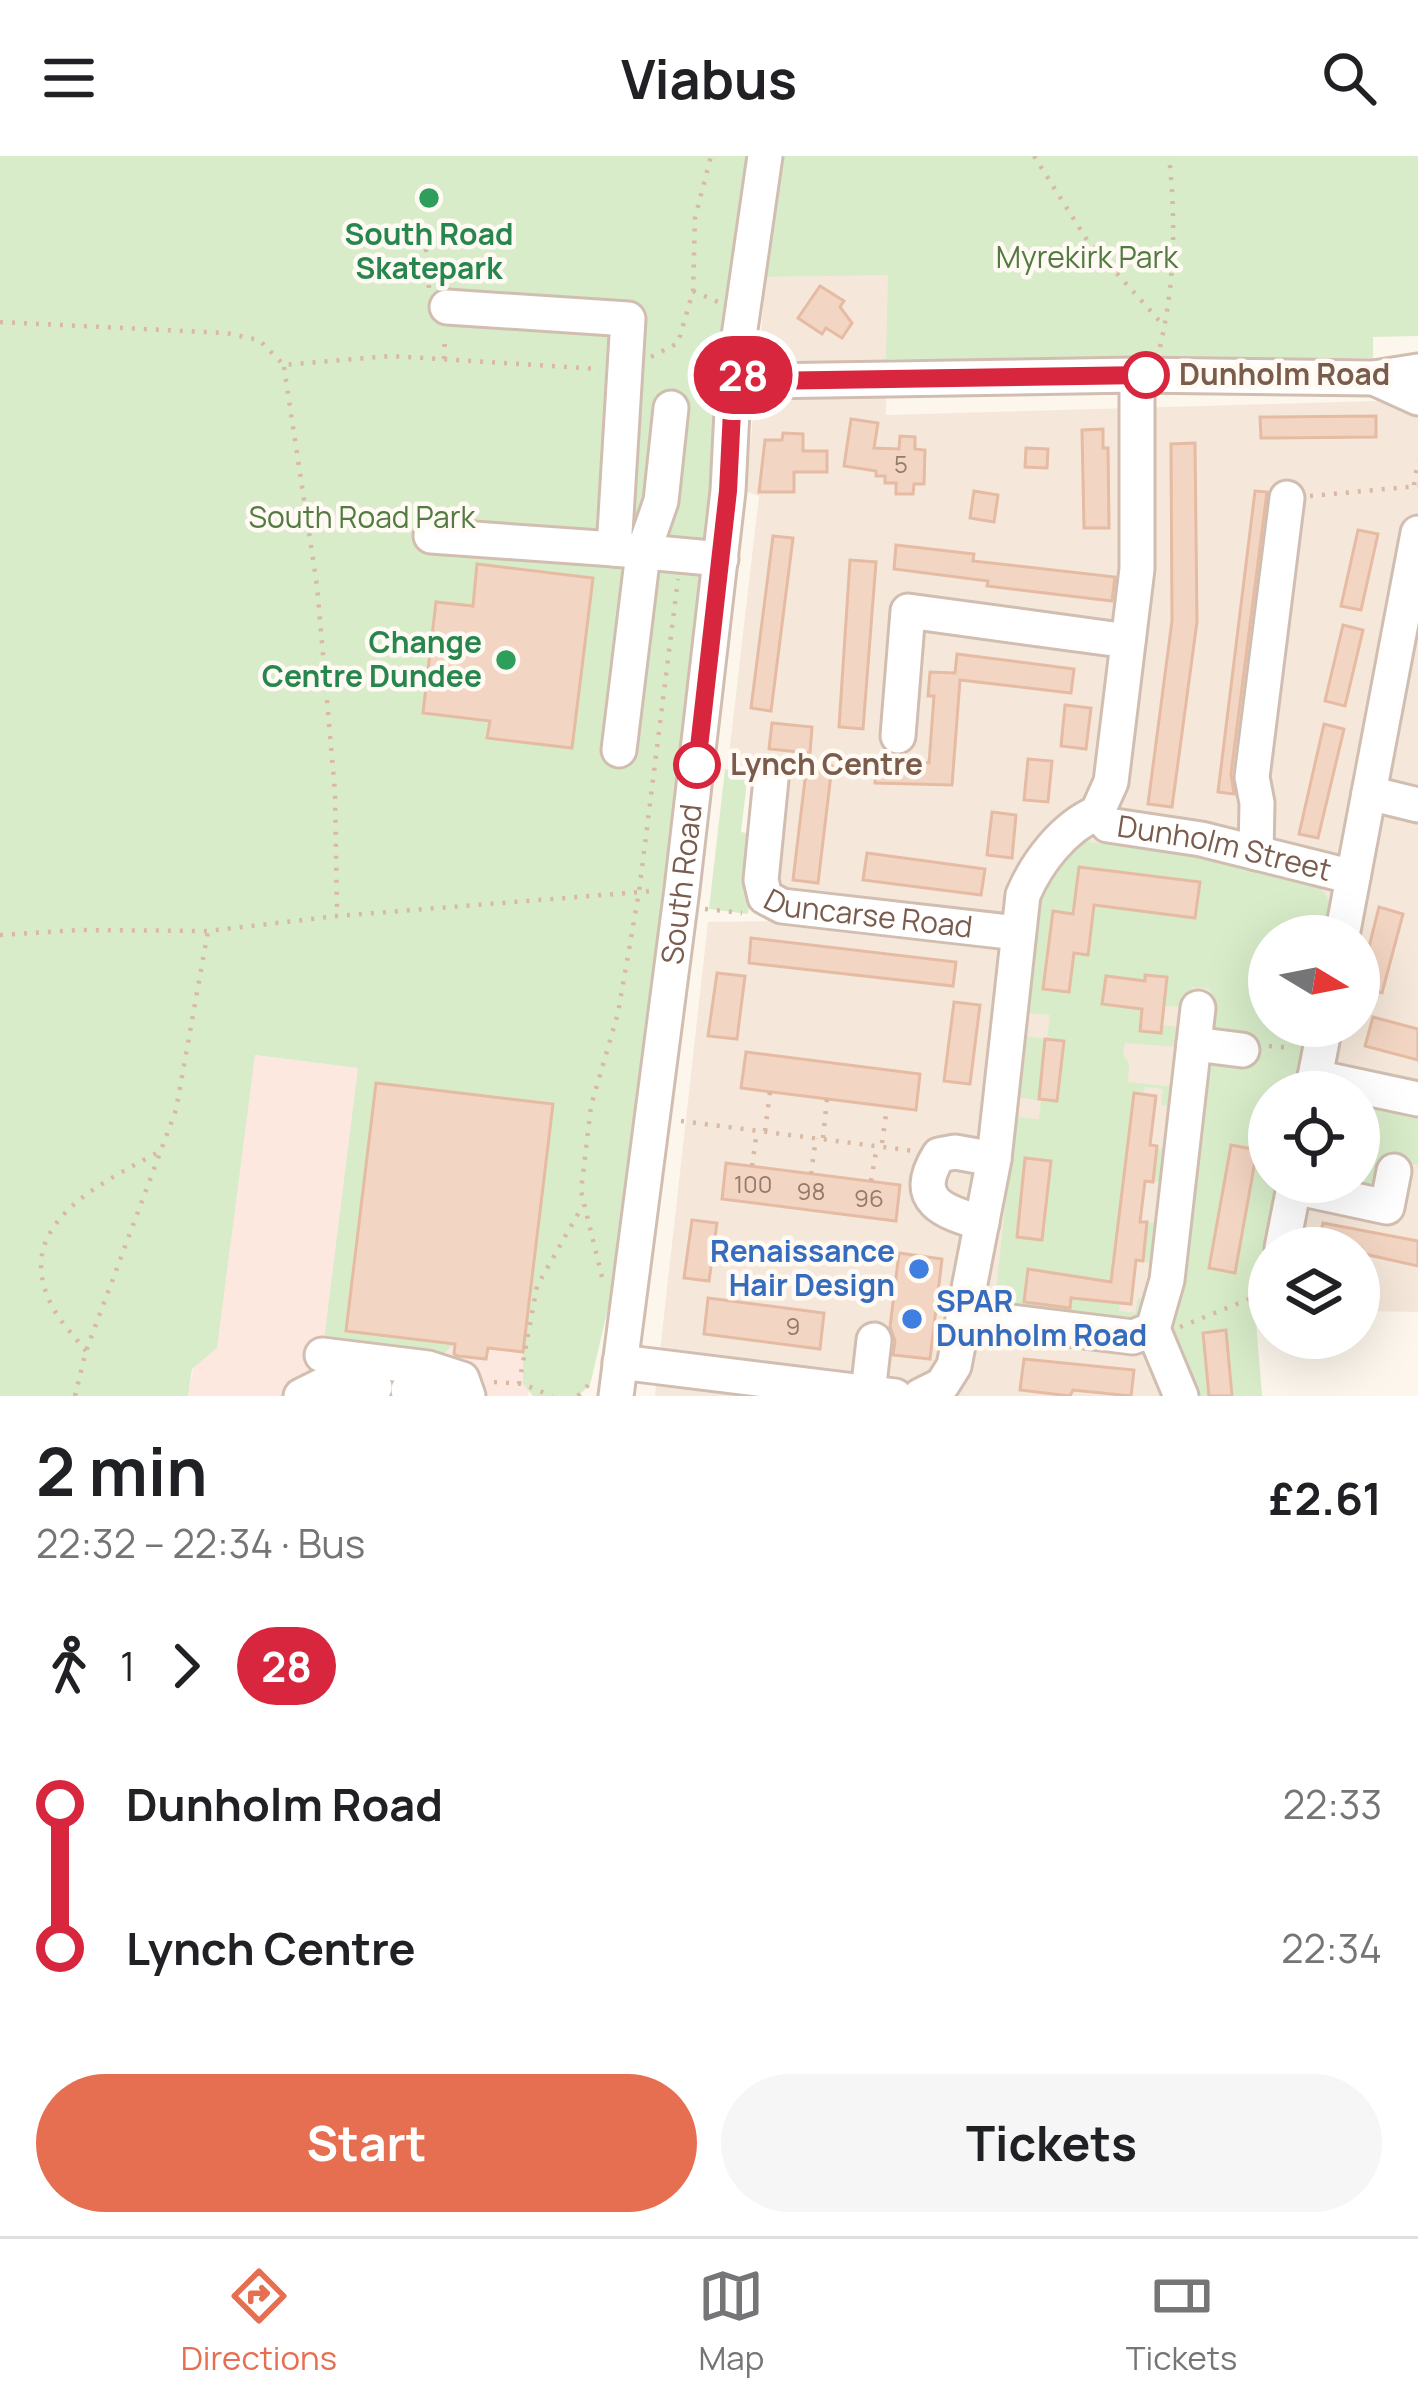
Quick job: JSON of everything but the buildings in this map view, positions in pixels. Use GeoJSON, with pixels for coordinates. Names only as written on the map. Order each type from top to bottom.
{"type":"FeatureCollection","features":[{"type":"Feature","properties":{"kind":"street","name":"South Road"},"geometry":{"type":"LineString","coordinates":[[610,1374],[652,1118],[681,897],[721,559],[734,371],[765,156]]}},
{"type":"Feature","properties":{"kind":"street"},"geometry":{"type":"LineString","coordinates":[[447,307],[628,319],[628,551],[619,750]]}},
{"type":"Feature","properties":{"kind":"street"},"geometry":{"type":"LineString","coordinates":[[734,371],[757,381],[1145,375],[1374,378],[1418,370]]}},
{"type":"Feature","properties":{"kind":"street"},"geometry":{"type":"LineString","coordinates":[[937,1392],[954,1366],[994,1159],[1023,896],[1032,875],[1076,823],[1097,813],[1112,782],[1137,569],[1145,375]]}},
{"type":"Feature","properties":{"kind":"street"},"geometry":{"type":"LineString","coordinates":[[1374,378],[1418,398]]}},
{"type":"Feature","properties":{"kind":"street"},"geometry":{"type":"LineString","coordinates":[[628,551],[661,501],[670,408]]}},
{"type":"Feature","properties":{"kind":"street"},"geometry":{"type":"LineString","coordinates":[[1256,853],[1257,802],[1252,777],[1287,498]]}},
{"type":"Feature","properties":{"kind":"street"},"geometry":{"type":"LineString","coordinates":[[1346,915],[1418,533]]}},
{"type":"Feature","properties":{"kind":"street"},"geometry":{"type":"LineString","coordinates":[[431,536],[721,559]]}},
{"type":"Feature","properties":{"kind":"street"},"geometry":{"type":"LineString","coordinates":[[898,736],[908,611],[1127,640]]}},
{"type":"Feature","properties":{"kind":"street","name":"Duncarse Road"},"geometry":{"type":"LineString","coordinates":[[771,779],[760,880],[765,898],[782,906],[1018,933]]}},
{"type":"Feature","properties":{"kind":"street"},"geometry":{"type":"LineString","coordinates":[[1369,793],[1418,805]]}},
{"type":"Feature","properties":{"kind":"street","name":"Dunholm Street"},"geometry":{"type":"LineString","coordinates":[[1097,813],[1108,825],[1201,839],[1353,877]]}},
{"type":"Feature","properties":{"kind":"street"},"geometry":{"type":"LineString","coordinates":[[1181,1396],[1153,1329],[1167,1280],[1198,1008]]}},
{"type":"Feature","properties":{"kind":"street"},"geometry":{"type":"LineString","coordinates":[[1194,1044],[1243,1050]]}},
{"type":"Feature","properties":{"kind":"street"},"geometry":{"type":"LineString","coordinates":[[1318,1061],[1418,1099]]}},
{"type":"Feature","properties":{"kind":"street"},"geometry":{"type":"LineString","coordinates":[[982,1223],[937,1207],[928,1192],[931,1168],[939,1155],[955,1152],[994,1159]]}},
{"type":"Feature","properties":{"kind":"street"},"geometry":{"type":"LineString","coordinates":[[1371,1203],[1387,1207],[1394,1171]]}},
{"type":"Feature","properties":{"kind":"street"},"geometry":{"type":"LineString","coordinates":[[962,1311],[987,1319],[1133,1337],[1153,1329]]}},
{"type":"Feature","properties":{"kind":"street"},"geometry":{"type":"LineString","coordinates":[[610,1374],[881,1394],[874,1340]]}},
{"type":"Feature","properties":{"kind":"street"},"geometry":{"type":"LineString","coordinates":[[322,1355],[428,1368],[462,1379],[468,1396]]}},
{"type":"Feature","properties":{"kind":"street"},"geometry":{"type":"LineString","coordinates":[[301,1396],[329,1382],[407,1391]]}},
{"type":"Feature","properties":{"kind":"path"},"geometry":{"type":"LineString","coordinates":[[284,364],[390,356],[625,370],[678,343],[693,291],[695,218],[711,156]]}},
{"type":"Feature","properties":{"kind":"path"},"geometry":{"type":"LineString","coordinates":[[1034,156],[1088,240],[1165,327]]}},
{"type":"Feature","properties":{"kind":"path"},"geometry":{"type":"LineString","coordinates":[[1145,375],[1165,327],[1172,294],[1175,213],[1169,156]]}},
{"type":"Feature","properties":{"kind":"path"},"geometry":{"type":"LineString","coordinates":[[0,322],[226,333],[259,340],[284,364],[317,586],[335,792],[337,916]]}},
{"type":"Feature","properties":{"kind":"path"},"geometry":{"type":"LineString","coordinates":[[1287,498],[1416,485],[1418,461]]}},
{"type":"Feature","properties":{"kind":"path"},"geometry":{"type":"LineString","coordinates":[[604,1283],[581,1192],[591,1106],[618,1013],[639,892],[681,555]]}},
{"type":"Feature","properties":{"kind":"path"},"geometry":{"type":"LineString","coordinates":[[0,935],[208,931],[639,892],[748,914],[765,898]]}},
{"type":"Feature","properties":{"kind":"path"},"geometry":{"type":"LineString","coordinates":[[74,1395],[176,1110],[208,931]]}},
{"type":"Feature","properties":{"kind":"path"},"geometry":{"type":"LineString","coordinates":[[1243,1050],[1246,1044],[1318,1061]]}},
{"type":"Feature","properties":{"kind":"path"},"geometry":{"type":"LineString","coordinates":[[752,1166],[770,1092]]}},
{"type":"Feature","properties":{"kind":"path"},"geometry":{"type":"LineString","coordinates":[[811,1174],[827,1099]]}},
{"type":"Feature","properties":{"kind":"path"},"geometry":{"type":"LineString","coordinates":[[871,1181],[886,1107]]}},
{"type":"Feature","properties":{"kind":"path"},"geometry":{"type":"LineString","coordinates":[[652,1118],[904,1148]]}},
{"type":"Feature","properties":{"kind":"path"},"geometry":{"type":"LineString","coordinates":[[86,1351],[52,1306],[38,1263],[52,1225],[89,1191],[162,1150]]}},
{"type":"Feature","properties":{"kind":"path"},"geometry":{"type":"LineString","coordinates":[[519,1384],[537,1286],[584,1203]]}},
{"type":"Feature","properties":{"kind":"path"},"geometry":{"type":"LineString","coordinates":[[1153,1329],[1173,1330],[1248,1300]]}},
{"type":"Feature","properties":{"kind":"path"},"geometry":{"type":"LineString","coordinates":[[578,1396],[610,1374]]}},
{"type":"Feature","properties":{"kind":"shaded area"},"geometry":{"type":"Polygon","coordinates":[[[889,274],[886,415],[1377,401],[1418,411],[1418,1312],[1380,1311],[1380,1227],[1248,1227],[1248,1359],[1259,1359],[1262,1396],[655,1396],[708,922],[773,921],[787,775],[728,763],[759,496],[746,491],[766,277],[889,274]]]}},
{"type":"Feature","properties":{"kind":"shaded area"},"geometry":{"type":"Polygon","coordinates":[[[253,1055],[564,1093],[528,1396],[188,1396],[253,1055]]]}},
{"type":"Feature","properties":{"kind":"green space","name":"South Road Park"},"geometry":{"type":"Polygon","coordinates":[[[0,156],[750,156],[658,1073],[639,1071],[610,1300],[590,1385],[578,1396],[533,1396],[523,1384],[552,1104],[376,1083],[346,1330],[455,1344],[434,1361],[324,1340],[358,1068],[255,1055],[217,1348],[192,1369],[188,1396],[0,1396],[0,156]]]}},
{"type":"Feature","properties":{"kind":"green space","name":"Myrekirk Park"},"geometry":{"type":"Polygon","coordinates":[[[779,156],[1418,156],[1418,336],[1373,337],[1373,358],[886,359],[888,275],[766,277],[779,156]]]}},
{"type":"Feature","properties":{"kind":"green space"},"geometry":{"type":"Polygon","coordinates":[[[725,769],[748,773],[741,832],[757,835],[748,914],[709,909],[725,769]]]}},
{"type":"Feature","properties":{"kind":"green space"},"geometry":{"type":"Polygon","coordinates":[[[1080,841],[1203,856],[1314,883],[1328,900],[1330,915],[1248,915],[1248,1047],[1305,1047],[1301,1071],[1248,1071],[1248,1203],[1276,1203],[1271,1227],[1248,1227],[1248,1359],[1259,1359],[1262,1396],[1193,1396],[1169,1320],[1211,1030],[1210,989],[1192,987],[1188,1007],[1164,1006],[1162,1025],[1179,1027],[1177,1047],[1125,1043],[1128,1082],[1177,1087],[1175,1107],[1161,1105],[1163,1089],[1145,1087],[1143,1095],[1134,1094],[1127,1150],[1171,1148],[1166,1184],[1124,1171],[1118,1226],[1127,1236],[1146,1238],[1148,1222],[1163,1224],[1158,1264],[1143,1261],[1144,1246],[1109,1301],[1120,1303],[1119,1311],[1135,1313],[1138,1298],[1147,1299],[1146,1311],[1133,1321],[1003,1307],[995,1299],[1015,1117],[1039,1119],[1041,1101],[1018,1097],[1025,1036],[1047,1039],[1050,1015],[1028,1013],[1042,889],[1080,841]]]}},
{"type":"Feature","properties":{"kind":"green space"},"geometry":{"type":"Polygon","coordinates":[[[1380,1107],[1418,1115],[1418,1165],[1395,1161],[1380,1179],[1380,1107]]]}},
{"type":"Feature","properties":{"kind":"bus line","name":"28"},"geometry":{"type":"LineString","coordinates":[[697,765],[728,491],[734,371],[757,381],[1146,375]]}},
{"type":"Feature","properties":{"kind":"place","name":"South Road Skatepark"},"geometry":{"type":"Point","coordinates":[429,198]}},
{"type":"Feature","properties":{"kind":"place","name":"Dunholm Road"},"geometry":{"type":"Point","coordinates":[1146,375]}},
{"type":"Feature","properties":{"kind":"place","name":"Change Centre Dundee"},"geometry":{"type":"Point","coordinates":[506,660]}},
{"type":"Feature","properties":{"kind":"place","name":"Lynch Centre"},"geometry":{"type":"Point","coordinates":[697,765]}},
{"type":"Feature","properties":{"kind":"place","name":"Renaissance Hair Design"},"geometry":{"type":"Point","coordinates":[919,1269]}},
{"type":"Feature","properties":{"kind":"place","name":"SPAR Dunholm Road"},"geometry":{"type":"Point","coordinates":[912,1319]}}]}
